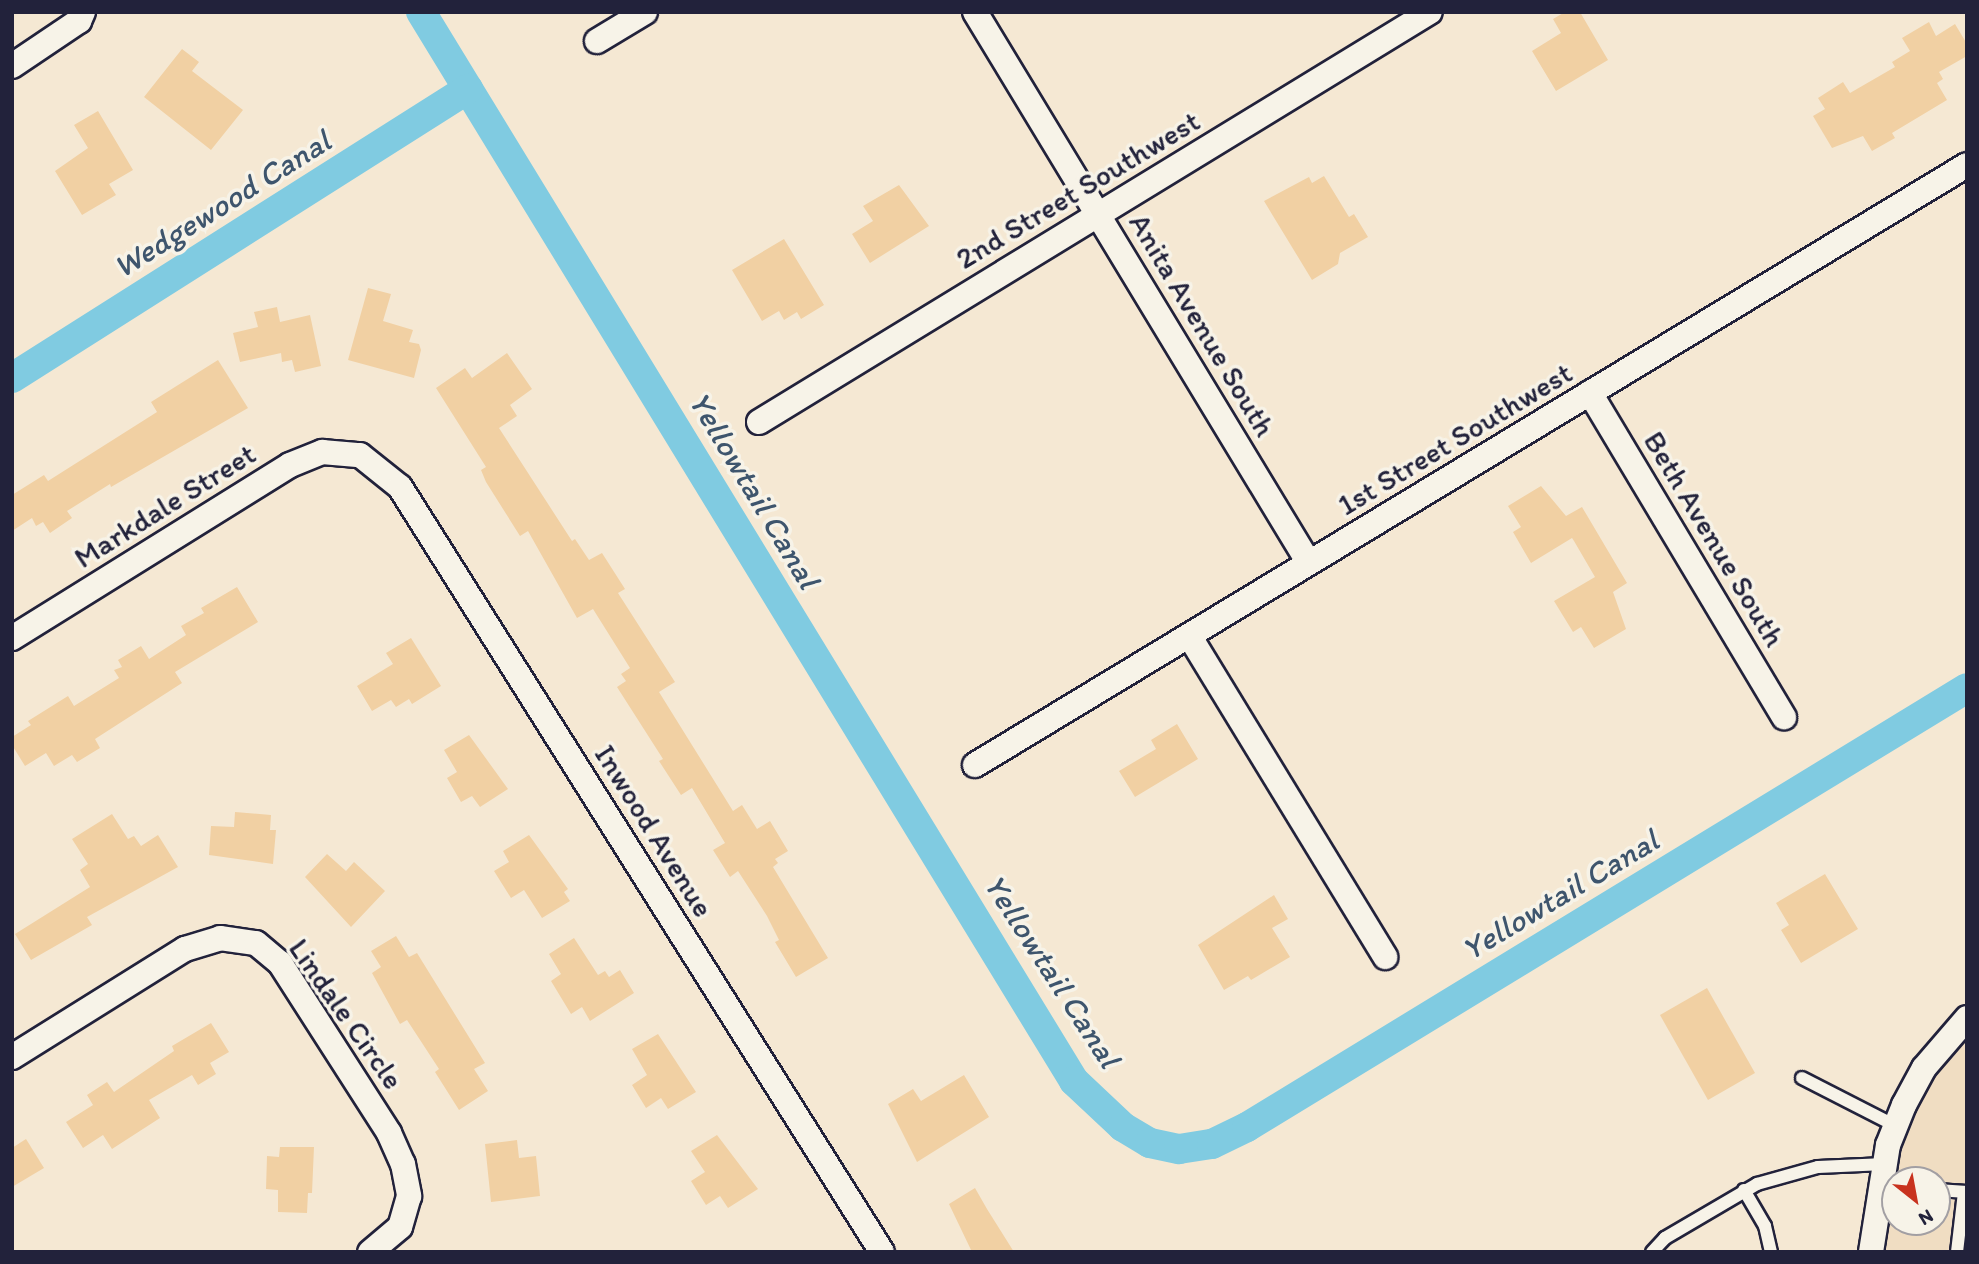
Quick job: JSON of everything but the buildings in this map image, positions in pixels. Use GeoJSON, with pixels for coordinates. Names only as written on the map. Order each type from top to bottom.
{"type":"FeatureCollection","features":[{"type":"Feature","properties":{"kind":"street"},"geometry":{"type":"LineString","coordinates":[[12,66],[79,21],[83,12]]}},
{"type":"Feature","properties":{"kind":"street"},"geometry":{"type":"LineString","coordinates":[[597,41],[645,12]]}},
{"type":"Feature","properties":{"kind":"street","name":"Anita Avenue South"},"geometry":{"type":"LineString","coordinates":[[975,12],[1309,563]]}},
{"type":"Feature","properties":{"kind":"street","name":"2nd Street Southwest"},"geometry":{"type":"LineString","coordinates":[[759,422],[1430,12]]}},
{"type":"Feature","properties":{"kind":"street","name":"1st Street Southwest"},"geometry":{"type":"LineString","coordinates":[[975,765],[1967,165]]}},
{"type":"Feature","properties":{"kind":"street","name":"Beth Avenue South"},"geometry":{"type":"LineString","coordinates":[[1590,393],[1784,717]]}},
{"type":"Feature","properties":{"kind":"street","name":"Markdale Street"},"geometry":{"type":"LineString","coordinates":[[12,638],[290,465],[322,452],[360,455]]}},
{"type":"Feature","properties":{"kind":"street","name":"Inwood Avenue"},"geometry":{"type":"LineString","coordinates":[[360,455],[400,487],[882,1252]]}},
{"type":"Feature","properties":{"kind":"street"},"geometry":{"type":"LineString","coordinates":[[1190,637],[1385,957]]}},
{"type":"Feature","properties":{"kind":"street","name":"Lindale Circle"},"geometry":{"type":"LineString","coordinates":[[12,1057],[185,949],[220,937],[256,943],[280,963],[389,1133],[403,1164],[409,1196],[400,1227],[370,1252]]}},
{"type":"Feature","properties":{"kind":"street"},"geometry":{"type":"LineString","coordinates":[[1889,1166],[1896,1126],[1924,1068],[1967,1018]]}},
{"type":"Feature","properties":{"kind":"street"},"geometry":{"type":"LineString","coordinates":[[1871,1252],[1881,1206]]}},
{"type":"Feature","properties":{"kind":"lane"},"geometry":{"type":"LineString","coordinates":[[1802,1078],[1896,1126]]}},
{"type":"Feature","properties":{"kind":"lane"},"geometry":{"type":"LineString","coordinates":[[1652,1252],[1665,1238],[1744,1190],[1818,1167],[1881,1178]]}},
{"type":"Feature","properties":{"kind":"lane"},"geometry":{"type":"LineString","coordinates":[[1744,1190],[1765,1226],[1772,1252]]}},
{"type":"Feature","properties":{"kind":"lane"},"geometry":{"type":"LineString","coordinates":[[1957,1252],[1965,1192]]}},
{"type":"Feature","properties":{"kind":"shaded area"},"geometry":{"type":"Polygon","coordinates":[[[1967,1011],[1967,1252],[1880,1252],[1883,1236],[1951,1236],[1951,1166],[1896,1166],[1904,1122],[1967,1011]]]}},
{"type":"Feature","properties":{"kind":"waterway","name":"Yellowtail Canal"},"geometry":{"type":"LineString","coordinates":[[421,12],[1074,1081],[1123,1127],[1150,1143],[1179,1149],[1212,1144],[1247,1127],[1967,688]]}},
{"type":"Feature","properties":{"kind":"waterway","name":"Wedgewood Canal"},"geometry":{"type":"LineString","coordinates":[[12,378],[468,89]]}}]}
